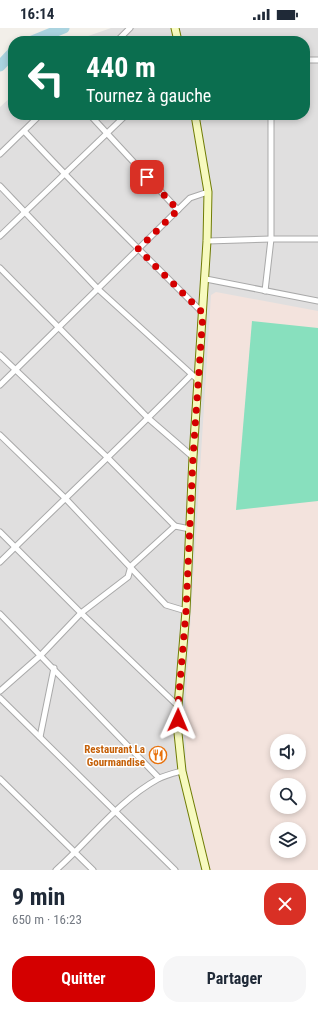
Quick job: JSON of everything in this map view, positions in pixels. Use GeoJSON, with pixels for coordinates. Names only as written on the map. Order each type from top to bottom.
{"type":"FeatureCollection","features":[{"type":"Feature","properties":{"kind":"main road"},"geometry":{"type":"LineString","coordinates":[[196,120],[208,192],[206,279],[193,457],[186,611],[178,706],[178,733],[182,771],[206,870]]}},
{"type":"Feature","properties":{"kind":"street"},"geometry":{"type":"LineString","coordinates":[[122,36],[130,28]]}},
{"type":"Feature","properties":{"kind":"street"},"geometry":{"type":"LineString","coordinates":[[0,154],[35,120]]}},
{"type":"Feature","properties":{"kind":"street"},"geometry":{"type":"LineString","coordinates":[[94,120],[178,210]]}},
{"type":"Feature","properties":{"kind":"street"},"geometry":{"type":"LineString","coordinates":[[0,236],[121,120]]}},
{"type":"Feature","properties":{"kind":"street"},"geometry":{"type":"LineString","coordinates":[[265,291],[271,239],[271,120]]}},
{"type":"Feature","properties":{"kind":"street"},"geometry":{"type":"LineString","coordinates":[[24,131],[64,174],[203,313]]}},
{"type":"Feature","properties":{"kind":"street"},"geometry":{"type":"LineString","coordinates":[[0,186],[24,213],[98,289],[198,380]]}},
{"type":"Feature","properties":{"kind":"street"},"geometry":{"type":"LineString","coordinates":[[0,385],[16,371],[190,198],[208,192]]}},
{"type":"Feature","properties":{"kind":"street"},"geometry":{"type":"LineString","coordinates":[[207,241],[318,239]]}},
{"type":"Feature","properties":{"kind":"street"},"geometry":{"type":"LineString","coordinates":[[0,268],[148,418],[193,457]]}},
{"type":"Feature","properties":{"kind":"street"},"geometry":{"type":"LineString","coordinates":[[206,279],[318,301]]}},
{"type":"Feature","properties":{"kind":"street"},"geometry":{"type":"LineString","coordinates":[[0,355],[108,458],[175,526],[190,529]]}},
{"type":"Feature","properties":{"kind":"street"},"geometry":{"type":"LineString","coordinates":[[0,562],[108,458],[191,375]]}},
{"type":"Feature","properties":{"kind":"street"},"geometry":{"type":"LineString","coordinates":[[0,435],[65,498],[131,566],[166,605],[186,611]]}},
{"type":"Feature","properties":{"kind":"street"},"geometry":{"type":"LineString","coordinates":[[0,691],[41,655],[81,613],[128,577],[131,566],[175,526]]}},
{"type":"Feature","properties":{"kind":"street"},"geometry":{"type":"LineString","coordinates":[[0,532],[81,613],[178,706]]}},
{"type":"Feature","properties":{"kind":"street"},"geometry":{"type":"LineString","coordinates":[[0,614],[159,778]]}},
{"type":"Feature","properties":{"kind":"street"},"geometry":{"type":"LineString","coordinates":[[40,737],[54,668]]}},
{"type":"Feature","properties":{"kind":"street"},"geometry":{"type":"LineString","coordinates":[[0,698],[175,870]]}},
{"type":"Feature","properties":{"kind":"street"},"geometry":{"type":"LineString","coordinates":[[56,870],[75,853],[116,811],[136,794],[159,778],[182,771]]}},
{"type":"Feature","properties":{"kind":"street"},"geometry":{"type":"LineString","coordinates":[[0,779],[93,870]]}},
{"type":"Feature","properties":{"kind":"shaded area"},"geometry":{"type":"Polygon","coordinates":[[[111,28],[318,28],[318,870],[0,870],[0,107],[8,100],[8,120],[310,120],[310,36],[88,36],[111,28]]]}},
{"type":"Feature","properties":{"kind":"shaded area"},"geometry":{"type":"Polygon","coordinates":[[[216,292],[318,311],[318,870],[209,870],[191,794],[186,763],[185,709],[211,295],[216,292]]]}},
{"type":"Feature","properties":{"kind":"green space"},"geometry":{"type":"Polygon","coordinates":[[[252,321],[318,328],[318,501],[236,510],[252,321]]]}},
{"type":"Feature","properties":{"kind":"waterway"},"geometry":{"type":"LineString","coordinates":[[44,36],[64,28]]}},
{"type":"Feature","properties":{"kind":"waterway"},"geometry":{"type":"LineString","coordinates":[[0,66],[8,57]]}},
{"type":"Feature","properties":{"kind":"place","name":"Restaurant La Gourmandise"},"geometry":{"type":"Point","coordinates":[158,755]}},
{"type":"Feature","properties":{"kind":"route"},"geometry":{"type":"LineString","coordinates":[[147,177],[178,210],[138,249],[203,313],[193,457],[186,611],[178,720]]}}]}
